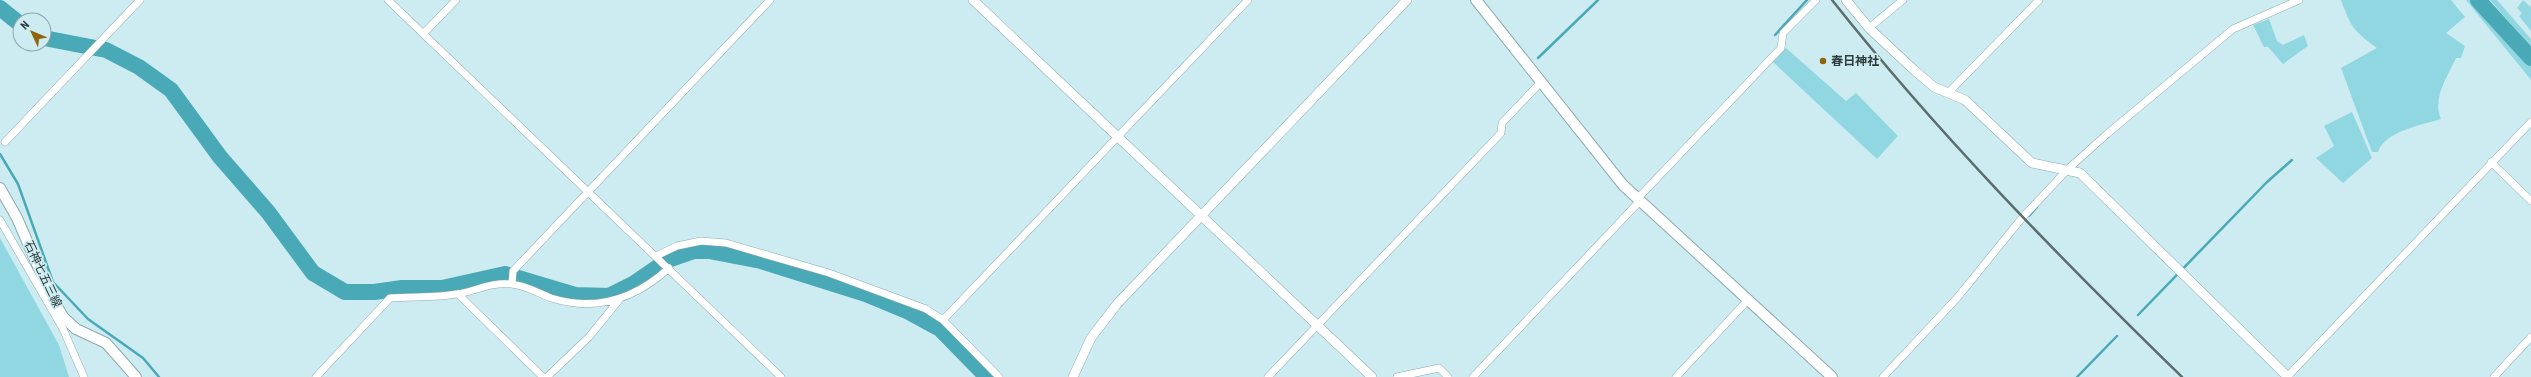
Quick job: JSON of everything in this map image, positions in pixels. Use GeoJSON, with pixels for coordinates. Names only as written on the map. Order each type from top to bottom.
{"type":"FeatureCollection","features":[{"type":"Feature","properties":{"kind":"main road"},"geometry":{"type":"LineString","coordinates":[[1476,0],[1623,185],[1747,301],[1832,377]]}},
{"type":"Feature","properties":{"kind":"main road","name":"石神七五三線"},"geometry":{"type":"LineString","coordinates":[[0,188],[17,218],[50,294],[63,317],[76,329],[106,343],[136,377]]}},
{"type":"Feature","properties":{"kind":"street"},"geometry":{"type":"LineString","coordinates":[[5,142],[140,0]]}},
{"type":"Feature","properties":{"kind":"street"},"geometry":{"type":"LineString","coordinates":[[388,0],[781,377]]}},
{"type":"Feature","properties":{"kind":"street"},"geometry":{"type":"LineString","coordinates":[[424,33],[456,0]]}},
{"type":"Feature","properties":{"kind":"street"},"geometry":{"type":"LineString","coordinates":[[512,283],[513,271],[770,0]]}},
{"type":"Feature","properties":{"kind":"street"},"geometry":{"type":"LineString","coordinates":[[973,0],[1372,377]]}},
{"type":"Feature","properties":{"kind":"street"},"geometry":{"type":"LineString","coordinates":[[943,320],[1248,0]]}},
{"type":"Feature","properties":{"kind":"street"},"geometry":{"type":"LineString","coordinates":[[1073,377],[1091,338],[1101,321],[1407,0]]}},
{"type":"Feature","properties":{"kind":"street"},"geometry":{"type":"LineString","coordinates":[[1473,377],[1637,204],[1639,200],[1781,48],[1783,33],[1816,0]]}},
{"type":"Feature","properties":{"kind":"street"},"geometry":{"type":"LineString","coordinates":[[1846,0],[1869,28],[1934,87],[1965,100],[2032,163],[2068,169],[2080,173],[2287,377],[2431,228],[2491,162],[2531,122]]}},
{"type":"Feature","properties":{"kind":"street"},"geometry":{"type":"LineString","coordinates":[[1869,28],[1903,0]]}},
{"type":"Feature","properties":{"kind":"street"},"geometry":{"type":"LineString","coordinates":[[1948,93],[2039,0]]}},
{"type":"Feature","properties":{"kind":"street"},"geometry":{"type":"LineString","coordinates":[[1883,377],[1957,298],[2022,218],[2068,169],[2233,29],[2299,0]]}},
{"type":"Feature","properties":{"kind":"street"},"geometry":{"type":"LineString","coordinates":[[1268,377],[1501,133],[1502,123],[1541,82]]}},
{"type":"Feature","properties":{"kind":"street"},"geometry":{"type":"LineString","coordinates":[[2491,162],[2531,201]]}},
{"type":"Feature","properties":{"kind":"street"},"geometry":{"type":"LineString","coordinates":[[0,220],[63,329],[84,377]]}},
{"type":"Feature","properties":{"kind":"street"},"geometry":{"type":"LineString","coordinates":[[656,256],[677,246],[695,242],[726,243],[829,273],[926,309],[943,320],[999,377]]}},
{"type":"Feature","properties":{"kind":"street"},"geometry":{"type":"LineString","coordinates":[[316,377],[390,298],[458,294],[480,286],[512,283],[577,304],[601,304],[619,300],[638,292],[669,268]]}},
{"type":"Feature","properties":{"kind":"street"},"geometry":{"type":"LineString","coordinates":[[458,294],[543,377]]}},
{"type":"Feature","properties":{"kind":"street"},"geometry":{"type":"LineString","coordinates":[[547,377],[589,337],[619,300]]}},
{"type":"Feature","properties":{"kind":"street"},"geometry":{"type":"LineString","coordinates":[[1676,377],[1747,301]]}},
{"type":"Feature","properties":{"kind":"street"},"geometry":{"type":"LineString","coordinates":[[2494,377],[2531,337]]}},
{"type":"Feature","properties":{"kind":"street"},"geometry":{"type":"LineString","coordinates":[[1397,377],[1439,368],[1448,377]]}},
{"type":"Feature","properties":{"kind":"shaded area"},"geometry":{"type":"Polygon","coordinates":[[[2341,0],[2451,0],[2465,17],[2446,33],[2465,46],[2461,58],[2456,58],[2439,96],[2438,104],[2441,119],[2396,134],[2382,145],[2378,152],[2372,152],[2341,68],[2377,48],[2354,28],[2341,0]]]}},
{"type":"Feature","properties":{"kind":"shaded area"},"geometry":{"type":"Polygon","coordinates":[[[2466,0],[2471,0],[2531,66],[2531,80],[2466,0]]]}},
{"type":"Feature","properties":{"kind":"shaded area"},"geometry":{"type":"Polygon","coordinates":[[[2490,0],[2497,0],[2531,39],[2531,47],[2490,0]]]}},
{"type":"Feature","properties":{"kind":"shaded area"},"geometry":{"type":"Polygon","coordinates":[[[2523,0],[2531,7],[2531,31],[2519,16],[2522,13],[2517,8],[2523,0]]]}},
{"type":"Feature","properties":{"kind":"shaded area"},"geometry":{"type":"Polygon","coordinates":[[[2269,19],[2277,41],[2283,45],[2304,35],[2308,46],[2283,64],[2268,47],[2264,47],[2253,25],[2269,19]]]}},
{"type":"Feature","properties":{"kind":"shaded area"},"geometry":{"type":"Polygon","coordinates":[[[1786,48],[1846,101],[1856,93],[1898,136],[1877,159],[1773,62],[1786,48]]]}},
{"type":"Feature","properties":{"kind":"shaded area"},"geometry":{"type":"Polygon","coordinates":[[[2352,112],[2372,158],[2343,183],[2316,158],[2334,146],[2324,126],[2352,112]]]}},
{"type":"Feature","properties":{"kind":"shaded area"},"geometry":{"type":"Polygon","coordinates":[[[0,238],[59,345],[69,377],[0,377],[0,238]]]}},
{"type":"Feature","properties":{"kind":"waterway"},"geometry":{"type":"LineString","coordinates":[[1538,58],[1598,0]]}},
{"type":"Feature","properties":{"kind":"waterway"},"geometry":{"type":"LineString","coordinates":[[1775,35],[1807,0]]}},
{"type":"Feature","properties":{"kind":"waterway"},"geometry":{"type":"LineString","coordinates":[[2478,0],[2531,58]]}},
{"type":"Feature","properties":{"kind":"waterway"},"geometry":{"type":"LineString","coordinates":[[0,8],[12,18]]}},
{"type":"Feature","properties":{"kind":"waterway"},"geometry":{"type":"LineString","coordinates":[[52,40],[106,50],[139,67],[171,90],[220,157],[268,212],[313,273],[345,292],[374,292],[402,288],[442,288],[505,274],[575,295],[609,296],[633,284],[668,260],[694,251],[709,251],[761,261],[866,294],[907,311],[940,329],[987,377]]}},
{"type":"Feature","properties":{"kind":"waterway"},"geometry":{"type":"LineString","coordinates":[[0,154],[18,184],[53,282],[88,319],[143,358],[159,377]]}},
{"type":"Feature","properties":{"kind":"waterway"},"geometry":{"type":"LineString","coordinates":[[2138,315],[2267,182],[2292,160]]}},
{"type":"Feature","properties":{"kind":"waterway"},"geometry":{"type":"LineString","coordinates":[[2029,216],[2037,207]]}},
{"type":"Feature","properties":{"kind":"waterway"},"geometry":{"type":"LineString","coordinates":[[2077,377],[2117,336]]}},
{"type":"Feature","properties":{"kind":"railway"},"geometry":{"type":"LineString","coordinates":[[1832,0],[1957,147],[2045,241],[2182,377]]}},
{"type":"Feature","properties":{"kind":"place","name":"春日神社"},"geometry":{"type":"Point","coordinates":[1823,61]}}]}
